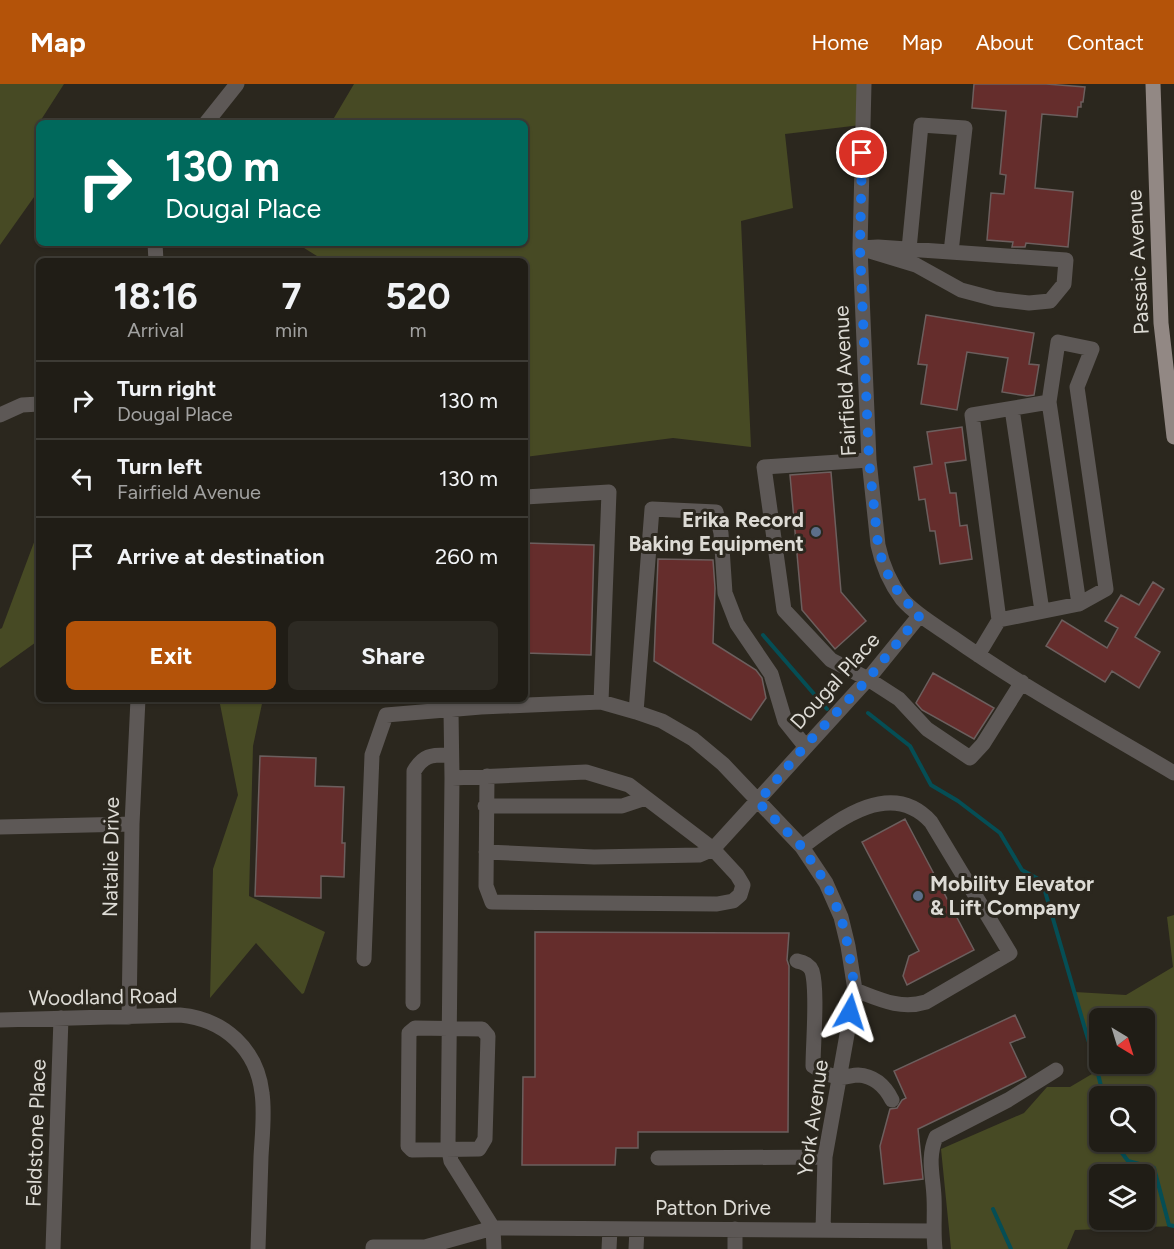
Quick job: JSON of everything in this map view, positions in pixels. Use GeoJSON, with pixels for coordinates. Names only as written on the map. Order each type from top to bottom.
{"type":"FeatureCollection","features":[{"type":"Feature","properties":{"kind":"main road","name":"Passaic Avenue"},"geometry":{"type":"LineString","coordinates":[[1153,84],[1161,323],[1174,437]]}},
{"type":"Feature","properties":{"kind":"street"},"geometry":{"type":"LineString","coordinates":[[208,120],[237,84]]}},
{"type":"Feature","properties":{"kind":"street","name":"Fairfield Avenue"},"geometry":{"type":"LineString","coordinates":[[864,84],[860,248],[869,460],[881,558],[891,583],[903,600],[920,615],[978,655],[1174,773]]}},
{"type":"Feature","properties":{"kind":"street"},"geometry":{"type":"LineString","coordinates":[[909,249],[921,124],[965,128],[951,252]]}},
{"type":"Feature","properties":{"kind":"street"},"geometry":{"type":"LineString","coordinates":[[860,248],[909,249],[1066,260],[1064,284],[1050,301],[1029,303],[995,299],[961,290],[916,265],[860,248]]}},
{"type":"Feature","properties":{"kind":"street"},"geometry":{"type":"LineString","coordinates":[[999,620],[1079,604],[1106,589],[1077,387],[1092,350],[1058,342],[1049,402],[1079,604]]}},
{"type":"Feature","properties":{"kind":"street"},"geometry":{"type":"LineString","coordinates":[[978,655],[999,620],[972,415],[1049,402]]}},
{"type":"Feature","properties":{"kind":"street"},"geometry":{"type":"LineString","coordinates":[[0,415],[22,405],[36,404]]}},
{"type":"Feature","properties":{"kind":"street"},"geometry":{"type":"LineString","coordinates":[[1012,409],[1042,611]]}},
{"type":"Feature","properties":{"kind":"street"},"geometry":{"type":"LineString","coordinates":[[869,460],[764,467],[784,610],[831,660],[868,679],[898,699],[927,729],[970,758],[983,744],[1022,682]]}},
{"type":"Feature","properties":{"kind":"street"},"geometry":{"type":"LineString","coordinates":[[528,497],[609,492],[601,702]]}},
{"type":"Feature","properties":{"kind":"street"},"geometry":{"type":"LineString","coordinates":[[636,712],[652,509],[716,512],[721,533],[725,593],[737,624],[771,674],[785,721],[805,746]]}},
{"type":"Feature","properties":{"kind":"street","name":"Dougal Place"},"geometry":{"type":"LineString","coordinates":[[712,849],[758,802],[805,746],[868,679],[920,615]]}},
{"type":"Feature","properties":{"kind":"street","name":"Natalie Drive"},"geometry":{"type":"LineString","coordinates":[[129,1017],[132,824],[138,702]]}},
{"type":"Feature","properties":{"kind":"street","name":"York Avenue"},"geometry":{"type":"LineString","coordinates":[[364,959],[372,755],[386,715],[481,703],[601,702],[662,721],[693,740],[723,764],[802,847],[826,883],[841,917],[855,990],[825,1157],[823,1230]]}},
{"type":"Feature","properties":{"kind":"street"},"geometry":{"type":"LineString","coordinates":[[444,706],[452,778],[449,1151],[451,1161],[493,1228],[494,1249]]}},
{"type":"Feature","properties":{"kind":"street"},"geometry":{"type":"LineString","coordinates":[[413,1003],[414,771],[426,756],[451,754]]}},
{"type":"Feature","properties":{"kind":"street"},"geometry":{"type":"LineString","coordinates":[[452,778],[487,776],[586,772],[628,785],[712,849],[737,875],[743,885],[740,895],[733,901],[717,904],[492,902],[486,886],[487,776]]}},
{"type":"Feature","properties":{"kind":"street"},"geometry":{"type":"LineString","coordinates":[[486,806],[622,806],[646,798]]}},
{"type":"Feature","properties":{"kind":"street"},"geometry":{"type":"LineString","coordinates":[[802,847],[854,811],[874,805],[893,804],[914,807],[931,822],[1010,953],[926,1002],[913,1006],[900,1005],[855,990]]}},
{"type":"Feature","properties":{"kind":"street"},"geometry":{"type":"LineString","coordinates":[[0,827],[132,824]]}},
{"type":"Feature","properties":{"kind":"street"},"geometry":{"type":"LineString","coordinates":[[486,852],[606,857],[699,855],[712,849]]}},
{"type":"Feature","properties":{"kind":"street"},"geometry":{"type":"LineString","coordinates":[[797,961],[805,963],[811,969],[814,994],[813,1066],[821,1072],[839,1077],[860,1075],[873,1080],[884,1085],[892,1100]]}},
{"type":"Feature","properties":{"kind":"street","name":"Woodland Road"},"geometry":{"type":"LineString","coordinates":[[0,1020],[180,1015],[207,1020],[223,1028],[237,1039],[253,1061],[260,1077],[262,1095],[258,1249]]}},
{"type":"Feature","properties":{"kind":"street","name":"Feldstone Place"},"geometry":{"type":"LineString","coordinates":[[53,1249],[61,1018]]}},
{"type":"Feature","properties":{"kind":"street"},"geometry":{"type":"LineString","coordinates":[[415,1028],[482,1029],[488,1036],[483,1145],[479,1149],[449,1151],[412,1150],[408,1146],[409,1033],[415,1028]]}},
{"type":"Feature","properties":{"kind":"street"},"geometry":{"type":"LineString","coordinates":[[935,1249],[932,1231],[934,1199],[930,1150],[936,1137],[1008,1100],[1056,1070]]}},
{"type":"Feature","properties":{"kind":"street"},"geometry":{"type":"LineString","coordinates":[[658,1158],[825,1157]]}},
{"type":"Feature","properties":{"kind":"street"},"geometry":{"type":"LineString","coordinates":[[483,1249],[493,1228]]}},
{"type":"Feature","properties":{"kind":"street","name":"Patton Drive"},"geometry":{"type":"LineString","coordinates":[[373,1248],[425,1246],[493,1228],[932,1231]]}},
{"type":"Feature","properties":{"kind":"street"},"geometry":{"type":"LineString","coordinates":[[609,1249],[610,1229]]}},
{"type":"Feature","properties":{"kind":"street"},"geometry":{"type":"LineString","coordinates":[[636,1249],[637,1229]]}},
{"type":"Feature","properties":{"kind":"street"},"geometry":{"type":"LineString","coordinates":[[735,1229],[735,1249]]}},
{"type":"Feature","properties":{"kind":"green space"},"geometry":{"type":"Polygon","coordinates":[[[0,84],[64,84],[41,120],[36,120],[36,194],[0,245],[0,84]]]}},
{"type":"Feature","properties":{"kind":"green space"},"geometry":{"type":"Polygon","coordinates":[[[354,84],[864,84],[861,125],[785,134],[793,208],[741,221],[751,447],[673,438],[528,457],[528,258],[320,258],[301,246],[528,246],[528,120],[333,120],[354,84]]]}},
{"type":"Feature","properties":{"kind":"green space"},"geometry":{"type":"Polygon","coordinates":[[[36,537],[36,642],[0,668],[0,629],[36,537]]]}},
{"type":"Feature","properties":{"kind":"green space"},"geometry":{"type":"Polygon","coordinates":[[[220,702],[262,702],[253,746],[249,896],[325,932],[302,994],[256,943],[210,998],[213,869],[238,795],[220,702]]]}},
{"type":"Feature","properties":{"kind":"green space"},"geometry":{"type":"Polygon","coordinates":[[[1174,915],[1174,1226],[1155,1227],[1155,1164],[1089,1164],[1089,1229],[1075,1230],[1067,1249],[951,1249],[941,1149],[1024,1113],[1047,1087],[1070,1087],[1092,1074],[1155,1074],[1155,1008],[1089,1008],[1089,1042],[1075,992],[1126,995],[1173,967],[1167,917],[1174,915]]]}},
{"type":"Feature","properties":{"kind":"building"},"geometry":{"type":"Polygon","coordinates":[[[974,84],[1046,84],[1085,87],[1083,102],[1081,102],[1081,107],[1078,107],[1077,117],[1042,114],[1035,188],[1073,192],[1068,247],[1026,243],[1025,247],[1012,247],[1013,242],[987,240],[991,193],[1004,194],[1006,175],[1000,174],[1006,111],[972,108],[974,84]]]}},
{"type":"Feature","properties":{"kind":"building"},"geometry":{"type":"Polygon","coordinates":[[[926,315],[1034,333],[1029,364],[1039,365],[1034,395],[1002,392],[1008,358],[967,352],[957,410],[921,404],[927,365],[918,364],[926,315]]]}},
{"type":"Feature","properties":{"kind":"building"},"geometry":{"type":"Polygon","coordinates":[[[962,427],[966,460],[945,463],[950,493],[956,493],[960,526],[967,525],[972,559],[940,564],[935,531],[930,531],[925,499],[919,500],[914,467],[932,464],[927,432],[962,427]]]}},
{"type":"Feature","properties":{"kind":"building","name":"Erika Record Baking Equipment"},"geometry":{"type":"Polygon","coordinates":[[[831,472],[841,592],[866,621],[835,649],[802,610],[790,475],[831,472]]]}},
{"type":"Feature","properties":{"kind":"building"},"geometry":{"type":"Polygon","coordinates":[[[528,543],[594,545],[591,655],[528,653],[528,543]]]}},
{"type":"Feature","properties":{"kind":"building"},"geometry":{"type":"Polygon","coordinates":[[[658,559],[713,560],[715,588],[713,643],[756,670],[762,678],[766,698],[751,720],[654,661],[658,559]]]}},
{"type":"Feature","properties":{"kind":"building"},"geometry":{"type":"Polygon","coordinates":[[[1153,582],[1164,589],[1135,637],[1160,652],[1139,688],[1112,671],[1105,682],[1046,646],[1062,620],[1107,648],[1118,628],[1105,621],[1121,595],[1139,605],[1153,582]]]}},
{"type":"Feature","properties":{"kind":"building"},"geometry":{"type":"Polygon","coordinates":[[[933,673],[994,708],[974,739],[922,710],[916,703],[933,673]]]}},
{"type":"Feature","properties":{"kind":"building"},"geometry":{"type":"Polygon","coordinates":[[[260,756],[316,758],[315,786],[344,787],[342,843],[345,843],[344,877],[321,876],[321,898],[255,896],[260,756]]]}},
{"type":"Feature","properties":{"kind":"building","name":"Mobility Elevator & Lift Company"},"geometry":{"type":"Polygon","coordinates":[[[905,819],[974,950],[907,985],[903,976],[909,956],[919,951],[862,842],[905,819]]]}},
{"type":"Feature","properties":{"kind":"building"},"geometry":{"type":"Polygon","coordinates":[[[535,932],[789,933],[787,960],[789,966],[788,1132],[638,1132],[638,1148],[616,1148],[615,1165],[522,1165],[523,1077],[535,1077],[535,932]]]}},
{"type":"Feature","properties":{"kind":"building"},"geometry":{"type":"Polygon","coordinates":[[[1015,1015],[1025,1037],[1010,1043],[1026,1077],[918,1129],[923,1179],[884,1184],[880,1146],[890,1109],[897,1108],[906,1098],[894,1071],[1015,1015]]]}},
{"type":"Feature","properties":{"kind":"waterway"},"geometry":{"type":"LineString","coordinates":[[763,635],[827,709]]}},
{"type":"Feature","properties":{"kind":"waterway"},"geometry":{"type":"LineString","coordinates":[[868,713],[910,746],[931,785],[958,801],[1000,833],[1022,870],[1042,881],[1101,1086]]}},
{"type":"Feature","properties":{"kind":"waterway"},"geometry":{"type":"LineString","coordinates":[[1121,1152],[1128,1161],[1154,1168],[1169,1225],[1174,1226]]}},
{"type":"Feature","properties":{"kind":"waterway"},"geometry":{"type":"LineString","coordinates":[[993,1209],[1011,1249]]}},
{"type":"Feature","properties":{"kind":"place","name":"Erika Record Baking Equipment"},"geometry":{"type":"Point","coordinates":[816,532]}},
{"type":"Feature","properties":{"kind":"place","name":"Mobility Elevator & Lift Company"},"geometry":{"type":"Point","coordinates":[918,896]}},
{"type":"Feature","properties":{"kind":"route"},"geometry":{"type":"LineString","coordinates":[[850,1012],[855,990],[841,917],[813,861],[758,802],[805,746],[868,679],[920,615],[903,600],[891,583],[878,545],[869,460],[860,248],[862,153]]}}]}
